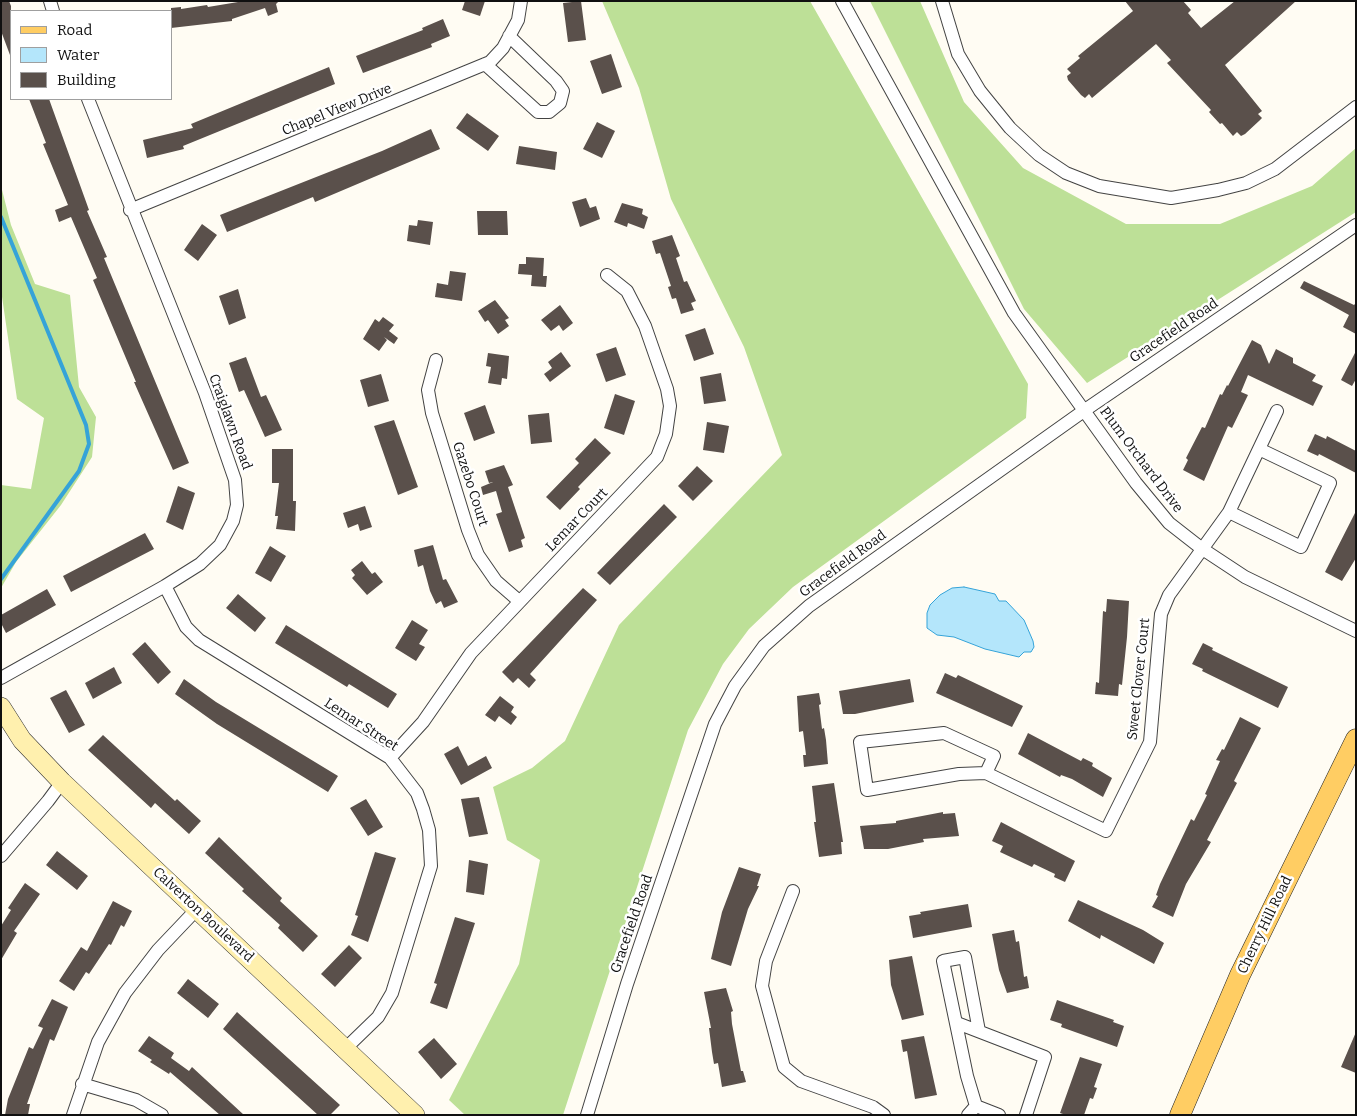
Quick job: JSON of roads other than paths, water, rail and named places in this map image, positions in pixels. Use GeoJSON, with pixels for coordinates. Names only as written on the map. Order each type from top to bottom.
{"type":"FeatureCollection","features":[{"type":"Feature","properties":{"kind":"main road","name":"Cherry Hill Road"},"geometry":{"type":"LineString","coordinates":[[1180,1115],[1240,975],[1356,739]]}},
{"type":"Feature","properties":{"kind":"street","name":"Chapel View Drive"},"geometry":{"type":"LineString","coordinates":[[130,210],[490,62],[503,48],[518,20],[521,1]]}},
{"type":"Feature","properties":{"kind":"street","name":"Plum Orchard Drive"},"geometry":{"type":"LineString","coordinates":[[842,1],[1014,313],[1136,483],[1169,523],[1201,548],[1245,577],[1356,631]]}},
{"type":"Feature","properties":{"kind":"street"},"geometry":{"type":"LineString","coordinates":[[942,1],[958,54],[980,91],[1010,128],[1039,155],[1066,173],[1099,186],[1171,198],[1246,183],[1275,169],[1356,107]]}},
{"type":"Feature","properties":{"kind":"street"},"geometry":{"type":"LineString","coordinates":[[485,64],[538,112],[549,112],[560,103],[564,91],[556,80],[509,36]]}},
{"type":"Feature","properties":{"kind":"street","name":"Craiglawn Road"},"geometry":{"type":"LineString","coordinates":[[1,678],[166,586],[200,564],[220,545],[233,520],[237,506],[235,480],[205,393],[130,210],[88,100]]}},
{"type":"Feature","properties":{"kind":"street","name":"Gracefield Road"},"geometry":{"type":"LineString","coordinates":[[587,1115],[627,984],[716,724],[735,686],[764,646],[809,606],[1085,410],[1356,225]]}},
{"type":"Feature","properties":{"kind":"street","name":"Lemar Court"},"geometry":{"type":"LineString","coordinates":[[390,758],[424,722],[470,653],[657,457],[666,434],[670,406],[667,389],[646,326],[627,291],[607,275]]}},
{"type":"Feature","properties":{"kind":"street","name":"Gazebo Court"},"geometry":{"type":"LineString","coordinates":[[436,360],[428,390],[432,413],[468,530],[478,555],[496,581],[520,601]]}},
{"type":"Feature","properties":{"kind":"street"},"geometry":{"type":"LineString","coordinates":[[1201,548],[1229,512],[1277,411]]}},
{"type":"Feature","properties":{"kind":"street"},"geometry":{"type":"LineString","coordinates":[[1229,512],[1301,547],[1330,483],[1259,449]]}},
{"type":"Feature","properties":{"kind":"street","name":"Sweet Clover Court"},"geometry":{"type":"LineString","coordinates":[[986,773],[994,756],[944,733],[860,742],[867,790],[959,774],[986,773],[1106,831],[1150,742],[1162,614],[1169,595],[1201,548]]}},
{"type":"Feature","properties":{"kind":"street","name":"Lemar Street"},"geometry":{"type":"LineString","coordinates":[[166,586],[186,627],[199,640],[390,758],[417,793],[423,808],[429,830],[430,866],[392,993],[378,1016],[346,1048]]}},
{"type":"Feature","properties":{"kind":"street","name":"Calverton Boulevard"},"geometry":{"type":"LineString","coordinates":[[1,707],[22,740],[62,782],[415,1115]]}},
{"type":"Feature","properties":{"kind":"street"},"geometry":{"type":"LineString","coordinates":[[1,856],[62,782]]}},
{"type":"Feature","properties":{"kind":"street"},"geometry":{"type":"LineString","coordinates":[[793,891],[766,961],[762,986],[784,1066],[801,1081],[872,1107],[884,1115]]}},
{"type":"Feature","properties":{"kind":"street"},"geometry":{"type":"LineString","coordinates":[[73,1115],[82,1084],[98,1042],[125,993],[158,950],[196,910]]}},
{"type":"Feature","properties":{"kind":"street"},"geometry":{"type":"LineString","coordinates":[[979,1031],[965,957],[943,961],[957,1023],[972,1110],[998,1115]]}},
{"type":"Feature","properties":{"kind":"street"},"geometry":{"type":"LineString","coordinates":[[957,1023],[979,1031],[995,1040],[1045,1057],[1026,1115]]}},
{"type":"Feature","properties":{"kind":"street"},"geometry":{"type":"LineString","coordinates":[[82,1084],[136,1100],[162,1115]]}},
{"type":"Feature","properties":{"kind":"water"},"geometry":{"type":"Polygon","coordinates":[[[964,587],[995,594],[999,601],[1006,601],[1024,620],[1033,641],[1034,647],[1031,652],[1024,652],[1019,657],[985,649],[954,637],[937,635],[927,628],[927,613],[930,605],[940,595],[952,588],[964,587]]]}},
{"type":"Feature","properties":{"kind":"waterway"},"geometry":{"type":"LineString","coordinates":[[1,217],[86,425],[89,444],[79,471],[1,579]]}}]}
